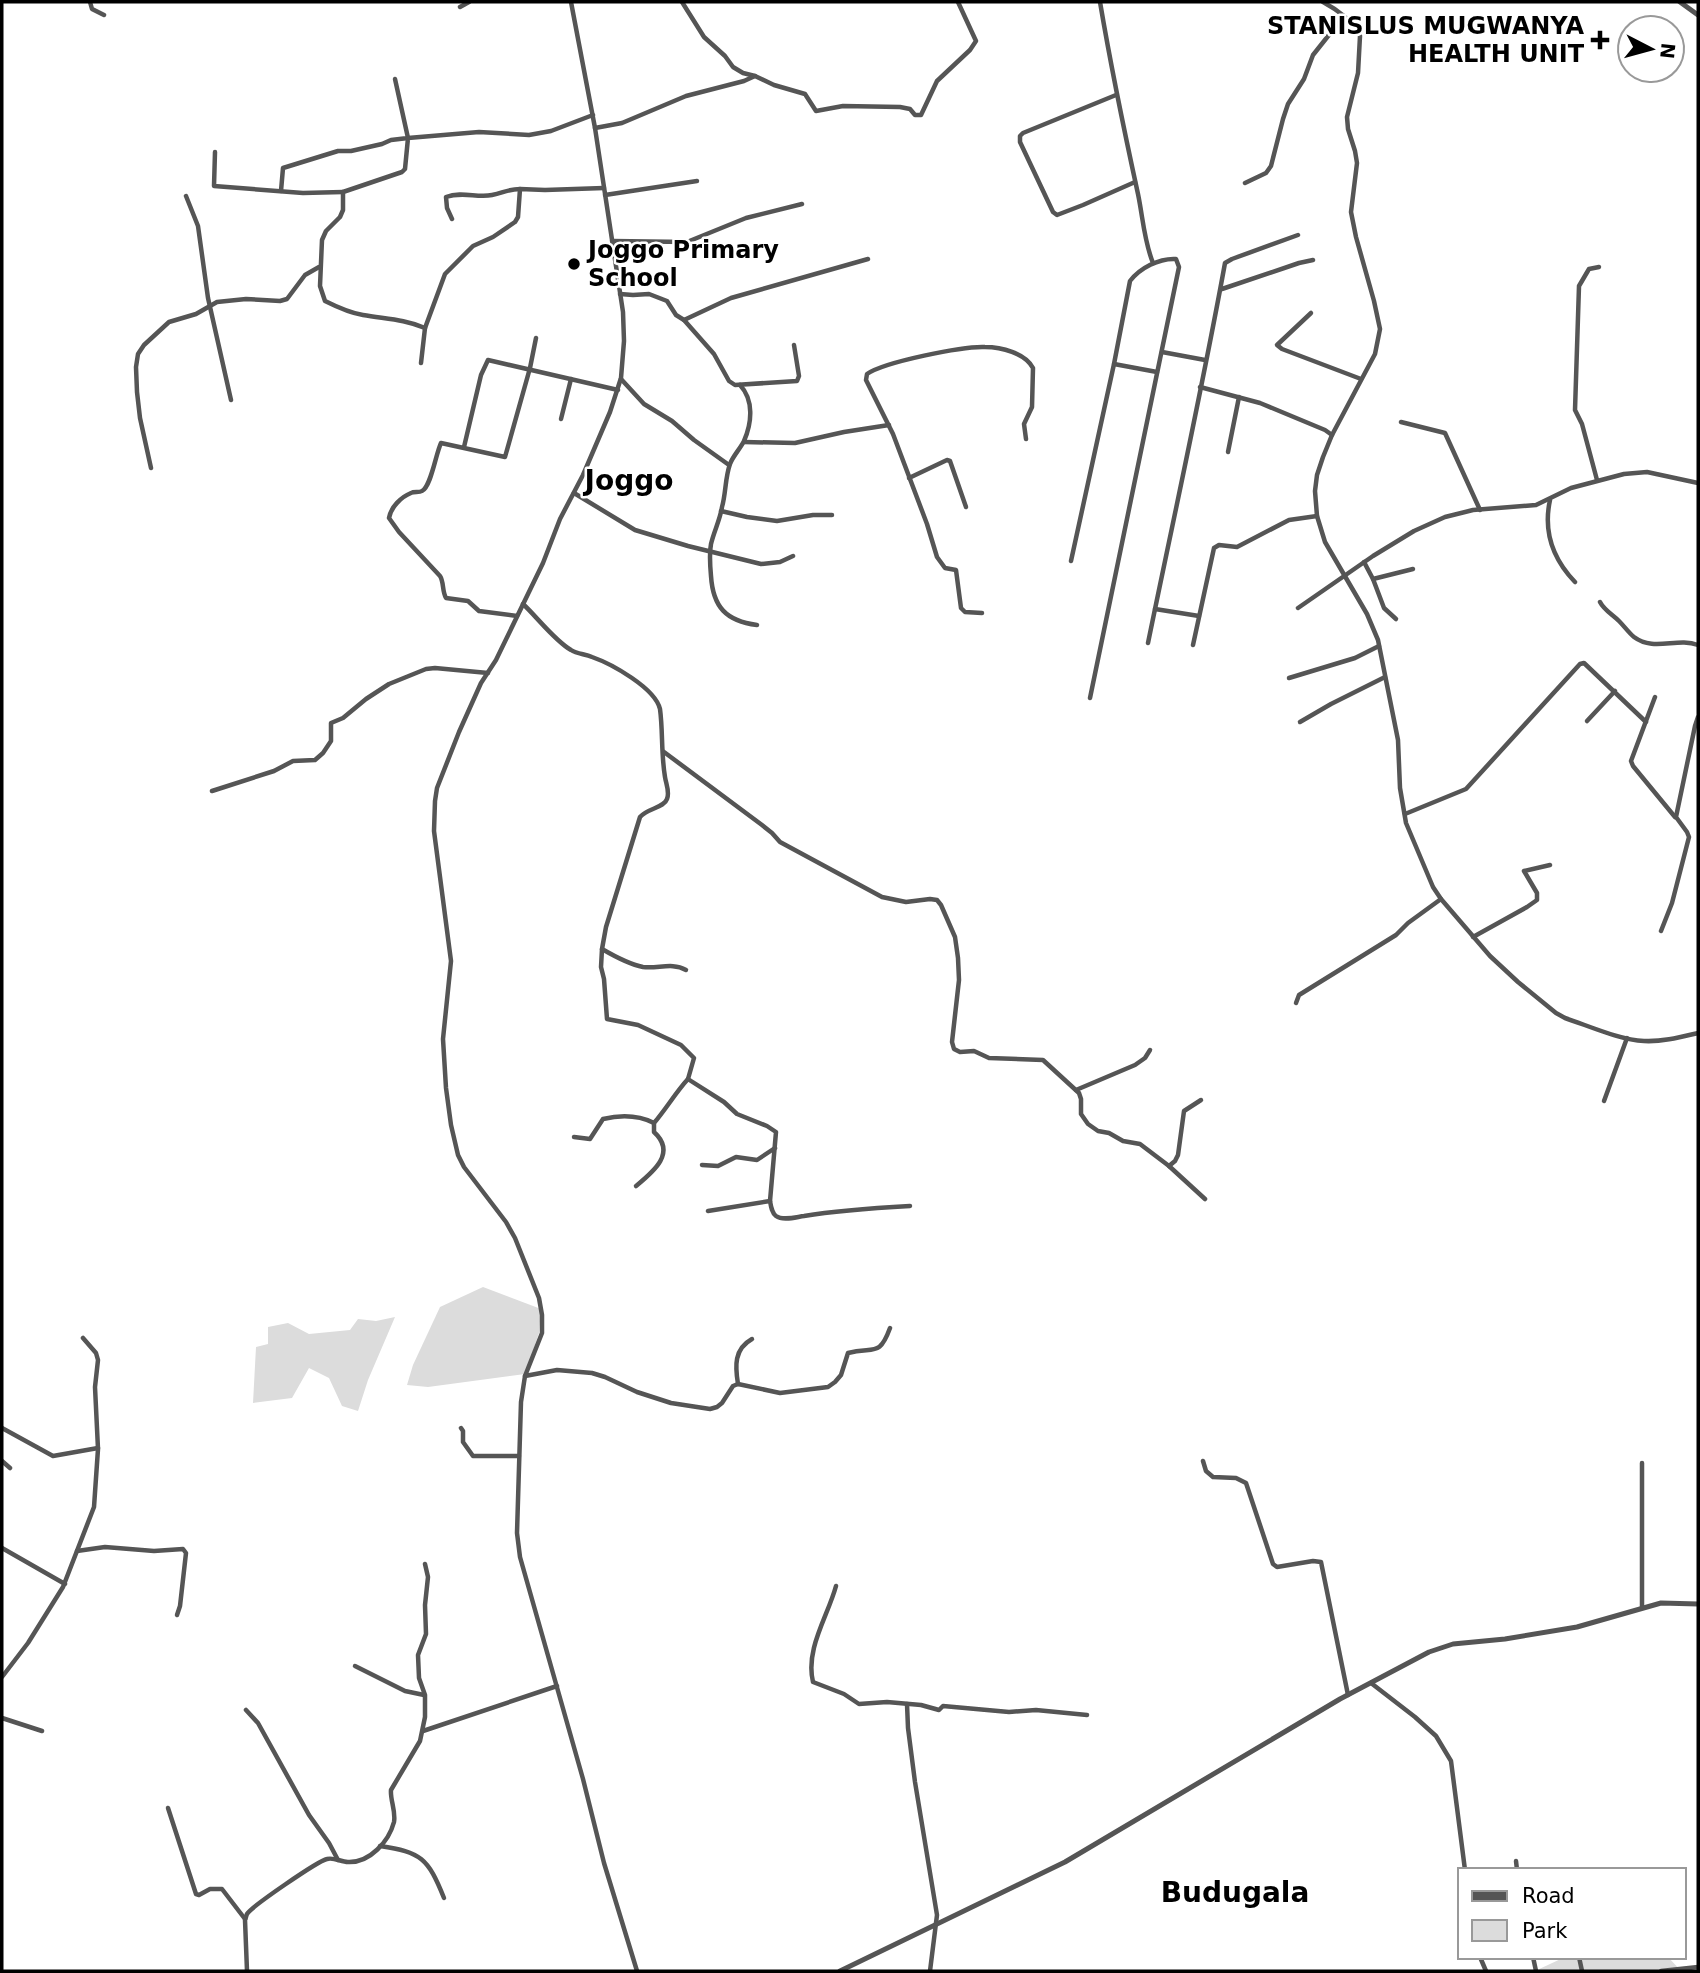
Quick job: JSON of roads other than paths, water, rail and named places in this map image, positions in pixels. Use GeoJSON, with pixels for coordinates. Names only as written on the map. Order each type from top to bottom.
{"type":"FeatureCollection","features":[{"type":"Feature","properties":{"kind":"street"},"geometry":{"type":"LineString","coordinates":[[90,2],[92,9],[104,15]]}},
{"type":"Feature","properties":{"kind":"street"},"geometry":{"type":"LineString","coordinates":[[460,7],[468,2]]}},
{"type":"Feature","properties":{"kind":"street"},"geometry":{"type":"LineString","coordinates":[[572,2],[593,115],[623,312],[621,378],[598,443],[500,653],[481,683],[445,765],[437,788],[434,831],[451,961],[443,1039],[451,1125],[458,1155],[464,1167],[515,1238],[539,1298],[542,1315],[542,1333],[525,1376],[521,1402],[517,1533],[520,1557],[604,1863],[637,1971]]}},
{"type":"Feature","properties":{"kind":"street"},"geometry":{"type":"LineString","coordinates":[[682,2],[704,37],[733,67],[774,85],[805,94],[816,111],[843,106],[900,107],[910,109],[915,115],[921,115],[937,81],[976,41],[958,2]]}},
{"type":"Feature","properties":{"kind":"street"},"geometry":{"type":"LineString","coordinates":[[1100,2],[1144,235],[1153,264]]}},
{"type":"Feature","properties":{"kind":"street"},"geometry":{"type":"LineString","coordinates":[[1323,2],[1344,16],[1358,30],[1361,45],[1348,117],[1348,129],[1357,163],[1351,212],[1380,328],[1375,354],[1332,435],[1317,475],[1317,516],[1325,542],[1367,614],[1379,646],[1398,740],[1400,788],[1409,831],[1433,887],[1441,899],[1518,982],[1556,1013],[1626,1038],[1642,1041],[1659,1041],[1698,1033]]}},
{"type":"Feature","properties":{"kind":"street"},"geometry":{"type":"LineString","coordinates":[[1680,2],[1698,15]]}},
{"type":"Feature","properties":{"kind":"street"},"geometry":{"type":"LineString","coordinates":[[1245,183],[1266,173],[1271,166],[1288,104],[1304,79],[1313,55],[1344,16]]}},
{"type":"Feature","properties":{"kind":"street"},"geometry":{"type":"LineString","coordinates":[[595,128],[622,123],[686,96],[755,76]]}},
{"type":"Feature","properties":{"kind":"street"},"geometry":{"type":"LineString","coordinates":[[215,152],[215,186],[303,194],[343,192],[402,172],[405,169],[408,138],[395,79]]}},
{"type":"Feature","properties":{"kind":"street"},"geometry":{"type":"LineString","coordinates":[[1116,95],[1023,134],[1020,136],[1020,142],[1056,215],[1135,182]]}},
{"type":"Feature","properties":{"kind":"street"},"geometry":{"type":"LineString","coordinates":[[281,191],[283,168],[338,151],[382,145],[391,140],[479,132],[529,135],[551,131],[593,115]]}},
{"type":"Feature","properties":{"kind":"street"},"geometry":{"type":"LineString","coordinates":[[605,195],[697,181]]}},
{"type":"Feature","properties":{"kind":"street"},"geometry":{"type":"LineString","coordinates":[[452,219],[446,197],[452,195],[491,195],[508,189],[604,188]]}},
{"type":"Feature","properties":{"kind":"street"},"geometry":{"type":"LineString","coordinates":[[421,363],[425,328],[445,274],[473,246],[493,237],[515,222],[518,217],[520,189]]}},
{"type":"Feature","properties":{"kind":"street"},"geometry":{"type":"LineString","coordinates":[[343,192],[340,217],[326,231],[322,240],[320,286],[325,301],[361,315],[403,320],[425,328]]}},
{"type":"Feature","properties":{"kind":"street"},"geometry":{"type":"LineString","coordinates":[[186,196],[198,226],[210,305],[231,400]]}},
{"type":"Feature","properties":{"kind":"street"},"geometry":{"type":"LineString","coordinates":[[612,241],[687,242],[746,218],[802,204]]}},
{"type":"Feature","properties":{"kind":"street"},"geometry":{"type":"LineString","coordinates":[[1148,643],[1205,360],[1222,289],[1225,263],[1297,235]]}},
{"type":"Feature","properties":{"kind":"street"},"geometry":{"type":"LineString","coordinates":[[1071,561],[1130,281],[1153,264],[1171,258],[1178,261],[1179,267],[1090,698]]}},
{"type":"Feature","properties":{"kind":"street"},"geometry":{"type":"LineString","coordinates":[[684,320],[731,298],[868,259]]}},
{"type":"Feature","properties":{"kind":"street"},"geometry":{"type":"LineString","coordinates":[[1222,289],[1313,260]]}},
{"type":"Feature","properties":{"kind":"street"},"geometry":{"type":"LineString","coordinates":[[151,468],[140,418],[136,367],[138,354],[153,336],[169,322],[196,314],[210,305],[239,299],[287,299],[305,275],[320,266]]}},
{"type":"Feature","properties":{"kind":"street"},"geometry":{"type":"LineString","coordinates":[[1597,480],[1583,424],[1575,410],[1579,286],[1589,269],[1599,267]]}},
{"type":"Feature","properties":{"kind":"street"},"geometry":{"type":"LineString","coordinates":[[620,294],[649,294],[667,301],[676,315],[684,320],[714,354],[734,385],[797,381],[799,376],[794,345]]}},
{"type":"Feature","properties":{"kind":"street"},"geometry":{"type":"LineString","coordinates":[[1311,313],[1277,345],[1361,379]]}},
{"type":"Feature","properties":{"kind":"street"},"geometry":{"type":"LineString","coordinates":[[517,616],[479,611],[468,601],[446,598],[440,576],[389,518],[394,506],[411,493],[423,491],[441,443],[506,457],[536,338]]}},
{"type":"Feature","properties":{"kind":"street"},"geometry":{"type":"LineString","coordinates":[[982,613],[965,612],[961,608],[956,570],[945,568],[937,557],[889,425],[866,380],[867,374],[934,353],[986,346],[1022,356],[1032,368],[1032,407],[1024,424],[1026,439]]}},
{"type":"Feature","properties":{"kind":"street"},"geometry":{"type":"LineString","coordinates":[[1162,352],[1205,360]]}},
{"type":"Feature","properties":{"kind":"street"},"geometry":{"type":"LineString","coordinates":[[464,447],[481,375],[488,360],[618,390]]}},
{"type":"Feature","properties":{"kind":"street"},"geometry":{"type":"LineString","coordinates":[[1114,365],[1157,372]]}},
{"type":"Feature","properties":{"kind":"street"},"geometry":{"type":"LineString","coordinates":[[621,378],[644,404],[672,421],[730,465]]}},
{"type":"Feature","properties":{"kind":"street"},"geometry":{"type":"LineString","coordinates":[[561,419],[571,379]]}},
{"type":"Feature","properties":{"kind":"street"},"geometry":{"type":"LineString","coordinates":[[740,385],[747,392],[749,420],[744,442],[730,465],[722,511],[709,551],[711,585],[714,599],[720,609],[737,621],[757,625]]}},
{"type":"Feature","properties":{"kind":"street"},"geometry":{"type":"LineString","coordinates":[[1200,387],[1239,397],[1301,420],[1332,435]]}},
{"type":"Feature","properties":{"kind":"street"},"geometry":{"type":"LineString","coordinates":[[1228,452],[1239,397]]}},
{"type":"Feature","properties":{"kind":"street"},"geometry":{"type":"LineString","coordinates":[[1401,422],[1444,433],[1480,510]]}},
{"type":"Feature","properties":{"kind":"street"},"geometry":{"type":"LineString","coordinates":[[744,442],[795,443],[889,425]]}},
{"type":"Feature","properties":{"kind":"street"},"geometry":{"type":"LineString","coordinates":[[909,478],[950,461],[966,506]]}},
{"type":"Feature","properties":{"kind":"street"},"geometry":{"type":"LineString","coordinates":[[1298,608],[1414,531],[1446,517],[1480,510],[1536,505],[1571,488],[1625,474],[1647,472],[1698,483]]}},
{"type":"Feature","properties":{"kind":"street"},"geometry":{"type":"LineString","coordinates":[[575,493],[635,530],[709,551],[769,564],[793,556]]}},
{"type":"Feature","properties":{"kind":"street"},"geometry":{"type":"LineString","coordinates":[[1550,499],[1547,521],[1552,549],[1558,562],[1575,582]]}},
{"type":"Feature","properties":{"kind":"street"},"geometry":{"type":"LineString","coordinates":[[722,511],[777,521],[813,514],[832,514]]}},
{"type":"Feature","properties":{"kind":"street"},"geometry":{"type":"LineString","coordinates":[[1194,645],[1214,548],[1219,545],[1237,547],[1289,520],[1317,516]]}},
{"type":"Feature","properties":{"kind":"street"},"geometry":{"type":"LineString","coordinates":[[1364,562],[1384,608],[1396,619]]}},
{"type":"Feature","properties":{"kind":"street"},"geometry":{"type":"LineString","coordinates":[[1373,579],[1413,569]]}},
{"type":"Feature","properties":{"kind":"street"},"geometry":{"type":"LineString","coordinates":[[1600,602],[1635,638],[1657,645],[1685,642],[1698,645]]}},
{"type":"Feature","properties":{"kind":"street"},"geometry":{"type":"LineString","coordinates":[[523,604],[570,650],[604,662],[634,679],[652,694],[660,709],[667,801],[640,817],[606,927],[601,967],[607,1019],[638,1025],[681,1045],[694,1058],[688,1079],[654,1123],[653,1132],[662,1143],[662,1159],[636,1186]]}},
{"type":"Feature","properties":{"kind":"street"},"geometry":{"type":"LineString","coordinates":[[1155,609],[1199,616]]}},
{"type":"Feature","properties":{"kind":"street"},"geometry":{"type":"LineString","coordinates":[[1289,678],[1354,658],[1379,646]]}},
{"type":"Feature","properties":{"kind":"street"},"geometry":{"type":"LineString","coordinates":[[1405,814],[1466,789],[1580,664],[1590,666],[1646,722]]}},
{"type":"Feature","properties":{"kind":"street"},"geometry":{"type":"LineString","coordinates":[[212,791],[274,771],[293,761],[315,760],[331,741],[331,723],[343,718],[366,699],[398,679],[435,668],[488,673]]}},
{"type":"Feature","properties":{"kind":"street"},"geometry":{"type":"LineString","coordinates":[[1300,722],[1385,677]]}},
{"type":"Feature","properties":{"kind":"street"},"geometry":{"type":"LineString","coordinates":[[1587,721],[1615,691]]}},
{"type":"Feature","properties":{"kind":"street"},"geometry":{"type":"LineString","coordinates":[[1655,697],[1631,761],[1689,837],[1666,923],[1661,932]]}},
{"type":"Feature","properties":{"kind":"street"},"geometry":{"type":"LineString","coordinates":[[1676,817],[1698,717]]}},
{"type":"Feature","properties":{"kind":"street"},"geometry":{"type":"LineString","coordinates":[[663,752],[762,824],[780,842],[882,897],[906,902],[937,900],[942,905],[957,946],[959,980],[954,1049],[960,1052],[974,1051],[989,1058],[1043,1060],[1076,1090],[1081,1099],[1081,1114],[1088,1124],[1123,1141],[1140,1144],[1205,1199]]}},
{"type":"Feature","properties":{"kind":"street"},"geometry":{"type":"LineString","coordinates":[[1474,937],[1537,900],[1537,893],[1524,871],[1550,865]]}},
{"type":"Feature","properties":{"kind":"street"},"geometry":{"type":"LineString","coordinates":[[1296,1003],[1299,995],[1396,935],[1441,899]]}},
{"type":"Feature","properties":{"kind":"street"},"geometry":{"type":"LineString","coordinates":[[602,949],[643,967],[672,965],[686,970]]}},
{"type":"Feature","properties":{"kind":"street"},"geometry":{"type":"LineString","coordinates":[[1604,1101],[1626,1038]]}},
{"type":"Feature","properties":{"kind":"street"},"geometry":{"type":"LineString","coordinates":[[1076,1090],[1135,1065],[1145,1058],[1150,1050]]}},
{"type":"Feature","properties":{"kind":"street"},"geometry":{"type":"LineString","coordinates":[[688,1079],[724,1102],[737,1114],[776,1132],[771,1201],[775,1216],[784,1218],[846,1209],[910,1206]]}},
{"type":"Feature","properties":{"kind":"street"},"geometry":{"type":"LineString","coordinates":[[1169,1166],[1177,1158],[1184,1111],[1201,1100]]}},
{"type":"Feature","properties":{"kind":"street"},"geometry":{"type":"LineString","coordinates":[[574,1137],[590,1139],[600,1122],[619,1115],[654,1123]]}},
{"type":"Feature","properties":{"kind":"street"},"geometry":{"type":"LineString","coordinates":[[702,1165],[718,1166],[736,1157],[757,1160],[776,1147]]}},
{"type":"Feature","properties":{"kind":"street"},"geometry":{"type":"LineString","coordinates":[[708,1211],[771,1201]]}},
{"type":"Feature","properties":{"kind":"street"},"geometry":{"type":"LineString","coordinates":[[525,1376],[557,1370],[592,1373],[671,1404],[710,1409],[722,1403],[733,1386],[738,1384],[780,1393],[828,1387],[841,1375],[848,1353],[879,1348],[890,1328]]}},
{"type":"Feature","properties":{"kind":"street"},"geometry":{"type":"LineString","coordinates":[[2,1677],[28,1643],[65,1584],[80,1538],[94,1507],[98,1423],[94,1387],[98,1360],[96,1353],[83,1338]]}},
{"type":"Feature","properties":{"kind":"street"},"geometry":{"type":"LineString","coordinates":[[738,1384],[737,1356],[740,1349],[752,1339]]}},
{"type":"Feature","properties":{"kind":"street"},"geometry":{"type":"LineString","coordinates":[[2,1428],[53,1455],[98,1448]]}},
{"type":"Feature","properties":{"kind":"street"},"geometry":{"type":"LineString","coordinates":[[461,1428],[463,1442],[473,1456],[519,1456]]}},
{"type":"Feature","properties":{"kind":"street"},"geometry":{"type":"LineString","coordinates":[[2,1461],[10,1468]]}},
{"type":"Feature","properties":{"kind":"street"},"geometry":{"type":"LineString","coordinates":[[1203,1461],[1206,1471],[1213,1477],[1236,1478],[1246,1483],[1273,1563],[1277,1567],[1321,1562],[1348,1695]]}},
{"type":"Feature","properties":{"kind":"street"},"geometry":{"type":"LineString","coordinates":[[1642,1463],[1642,1607]]}},
{"type":"Feature","properties":{"kind":"street"},"geometry":{"type":"LineString","coordinates":[[77,1551],[113,1547],[154,1551],[183,1549],[186,1553],[177,1615]]}},
{"type":"Feature","properties":{"kind":"street"},"geometry":{"type":"LineString","coordinates":[[2,1548],[65,1584]]}},
{"type":"Feature","properties":{"kind":"street"},"geometry":{"type":"LineString","coordinates":[[247,1971],[245,1920],[248,1912],[325,1859],[347,1863],[363,1860],[373,1854],[394,1819],[390,1798],[393,1784],[420,1741],[426,1712],[425,1695],[419,1678],[418,1655],[426,1634],[428,1577],[425,1564]]}},
{"type":"Feature","properties":{"kind":"street"},"geometry":{"type":"LineString","coordinates":[[836,1586],[813,1653],[813,1682],[844,1694],[859,1704],[887,1702],[928,1706],[934,1710],[943,1706],[1087,1715]]}},
{"type":"Feature","properties":{"kind":"street"},"geometry":{"type":"LineString","coordinates":[[840,1971],[1065,1862],[1348,1695],[1429,1652],[1443,1647],[1577,1627],[1661,1603],[1698,1604]]}},
{"type":"Feature","properties":{"kind":"street"},"geometry":{"type":"LineString","coordinates":[[355,1666],[405,1691],[425,1695]]}},
{"type":"Feature","properties":{"kind":"street"},"geometry":{"type":"LineString","coordinates":[[1371,1683],[1436,1736],[1451,1761],[1465,1868]]}},
{"type":"Feature","properties":{"kind":"street"},"geometry":{"type":"LineString","coordinates":[[423,1731],[557,1686]]}},
{"type":"Feature","properties":{"kind":"street"},"geometry":{"type":"LineString","coordinates":[[907,1704],[915,1782],[937,1924],[930,1971]]}},
{"type":"Feature","properties":{"kind":"street"},"geometry":{"type":"LineString","coordinates":[[246,1710],[258,1723],[309,1815],[338,1860]]}},
{"type":"Feature","properties":{"kind":"street"},"geometry":{"type":"LineString","coordinates":[[2,1718],[42,1731]]}},
{"type":"Feature","properties":{"kind":"street"},"geometry":{"type":"LineString","coordinates":[[168,1808],[196,1894],[210,1889],[222,1889],[245,1920]]}},
{"type":"Feature","properties":{"kind":"street"},"geometry":{"type":"LineString","coordinates":[[380,1846],[416,1855],[433,1873],[444,1898]]}},
{"type":"Feature","properties":{"kind":"street"},"geometry":{"type":"LineString","coordinates":[[1516,1861],[1517,1868]]}},
{"type":"Feature","properties":{"kind":"street"},"geometry":{"type":"LineString","coordinates":[[1661,1971],[1698,1967]]}},
{"type":"Feature","properties":{"kind":"place","name":"STANISLUS MUGWANYA HEALTH UNIT"},"geometry":{"type":"Point","coordinates":[1600,40]}},
{"type":"Feature","properties":{"kind":"place","name":"Joggo Primary School"},"geometry":{"type":"Point","coordinates":[574,264]}},
{"type":"Feature","properties":{"kind":"district","name":"Joggo"},"geometry":{"type":"Point","coordinates":[629,480]}},
{"type":"Feature","properties":{"kind":"district","name":"Budugala"},"geometry":{"type":"Point","coordinates":[1235,1892]}}]}
